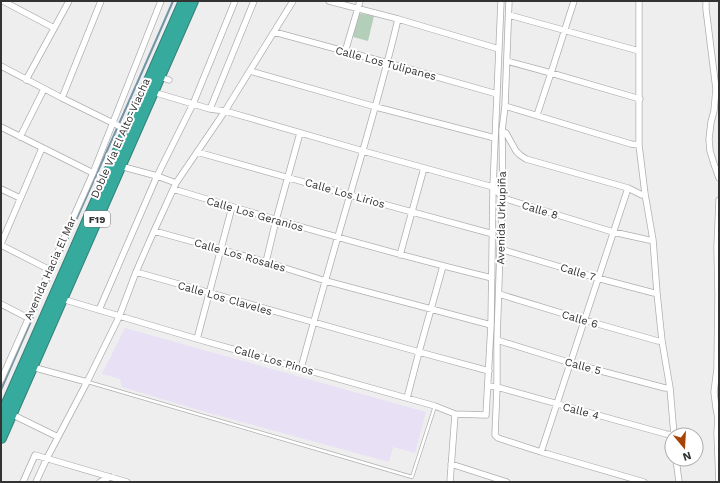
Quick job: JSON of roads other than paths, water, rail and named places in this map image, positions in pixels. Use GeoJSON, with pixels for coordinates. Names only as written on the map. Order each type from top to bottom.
{"type":"FeatureCollection","features":[{"type":"Feature","properties":{"kind":"highway","name":"Doble Vía El Alto-Viacha"},"geometry":{"type":"LineString","coordinates":[[1,417],[125,130],[184,1]]}},
{"type":"Feature","properties":{"kind":"highway","name":"Doble Vía El Alto-Viacha"},"geometry":{"type":"LineString","coordinates":[[1,438],[153,92],[164,78],[193,1]]}},
{"type":"Feature","properties":{"kind":"street"},"geometry":{"type":"LineString","coordinates":[[5,1],[54,28]]}},
{"type":"Feature","properties":{"kind":"street"},"geometry":{"type":"LineString","coordinates":[[26,80],[69,1]]}},
{"type":"Feature","properties":{"kind":"street"},"geometry":{"type":"LineString","coordinates":[[62,98],[101,1]]}},
{"type":"Feature","properties":{"kind":"street","name":"Avenida Hacia El Mar"},"geometry":{"type":"LineString","coordinates":[[1,380],[115,125],[161,1]]}},
{"type":"Feature","properties":{"kind":"street"},"geometry":{"type":"LineString","coordinates":[[99,310],[157,176],[193,104],[234,1]]}},
{"type":"Feature","properties":{"kind":"street"},"geometry":{"type":"LineString","coordinates":[[210,109],[254,1]]}},
{"type":"Feature","properties":{"kind":"street"},"geometry":{"type":"LineString","coordinates":[[36,482],[119,317],[136,272],[176,183],[225,111],[293,1]]}},
{"type":"Feature","properties":{"kind":"street"},"geometry":{"type":"LineString","coordinates":[[330,1],[398,19],[499,49]]}},
{"type":"Feature","properties":{"kind":"street"},"geometry":{"type":"LineString","coordinates":[[345,52],[360,1]]}},
{"type":"Feature","properties":{"kind":"street"},"geometry":{"type":"LineString","coordinates":[[488,386],[500,1]]}},
{"type":"Feature","properties":{"kind":"street","name":"Avenida Urkupiña"},"geometry":{"type":"LineString","coordinates":[[509,1],[505,106],[502,131],[503,198],[500,249],[495,435],[498,438],[540,452]]}},
{"type":"Feature","properties":{"kind":"street"},"geometry":{"type":"LineString","coordinates":[[537,115],[574,1]]}},
{"type":"Feature","properties":{"kind":"street"},"geometry":{"type":"LineString","coordinates":[[639,1],[639,145],[645,194],[653,240],[662,341],[670,388],[673,427]]}},
{"type":"Feature","properties":{"kind":"street"},"geometry":{"type":"LineString","coordinates":[[706,1],[716,89],[709,139],[710,151],[719,178]]}},
{"type":"Feature","properties":{"kind":"street"},"geometry":{"type":"LineString","coordinates":[[509,15],[639,51]]}},
{"type":"Feature","properties":{"kind":"street"},"geometry":{"type":"LineString","coordinates":[[301,368],[376,107],[398,19]]}},
{"type":"Feature","properties":{"kind":"street","name":"Calle Los Tulipanes"},"geometry":{"type":"LineString","coordinates":[[274,32],[497,94]]}},
{"type":"Feature","properties":{"kind":"street"},"geometry":{"type":"LineString","coordinates":[[507,61],[640,99]]}},
{"type":"Feature","properties":{"kind":"street"},"geometry":{"type":"LineString","coordinates":[[1,66],[125,130]]}},
{"type":"Feature","properties":{"kind":"street"},"geometry":{"type":"LineString","coordinates":[[250,71],[376,107],[496,138]]}},
{"type":"Feature","properties":{"kind":"street"},"geometry":{"type":"LineString","coordinates":[[20,137],[44,89]]}},
{"type":"Feature","properties":{"kind":"street"},"geometry":{"type":"LineString","coordinates":[[153,92],[494,187],[503,198]]}},
{"type":"Feature","properties":{"kind":"street"},"geometry":{"type":"LineString","coordinates":[[505,106],[631,144],[639,145]]}},
{"type":"Feature","properties":{"kind":"street"},"geometry":{"type":"LineString","coordinates":[[1,127],[93,173]]}},
{"type":"Feature","properties":{"kind":"street"},"geometry":{"type":"LineString","coordinates":[[502,131],[506,133],[520,155],[526,158],[628,188],[642,195],[645,194]]}},
{"type":"Feature","properties":{"kind":"street"},"geometry":{"type":"LineString","coordinates":[[266,262],[287,177],[300,133]]}},
{"type":"Feature","properties":{"kind":"street"},"geometry":{"type":"LineString","coordinates":[[42,148],[1,245],[50,270]]}},
{"type":"Feature","properties":{"kind":"street","name":"Calle Los Lirios"},"geometry":{"type":"LineString","coordinates":[[197,152],[493,234]]}},
{"type":"Feature","properties":{"kind":"street"},"geometry":{"type":"LineString","coordinates":[[120,166],[176,183]]}},
{"type":"Feature","properties":{"kind":"street"},"geometry":{"type":"LineString","coordinates":[[400,255],[424,168]]}},
{"type":"Feature","properties":{"kind":"street"},"geometry":{"type":"LineString","coordinates":[[628,188],[612,232],[571,363],[540,452],[644,482]]}},
{"type":"Feature","properties":{"kind":"street"},"geometry":{"type":"LineString","coordinates":[[1,189],[20,198]]}},
{"type":"Feature","properties":{"kind":"street","name":"Calle Los Geranios"},"geometry":{"type":"LineString","coordinates":[[173,189],[338,238],[492,278]]}},
{"type":"Feature","properties":{"kind":"street","name":"Calle 8"},"geometry":{"type":"LineString","coordinates":[[503,198],[612,232],[653,240]]}},
{"type":"Feature","properties":{"kind":"street"},"geometry":{"type":"LineString","coordinates":[[719,200],[717,247],[719,295],[717,369],[714,392],[718,418],[717,433],[719,482]]}},
{"type":"Feature","properties":{"kind":"street"},"geometry":{"type":"LineString","coordinates":[[197,339],[232,207]]}},
{"type":"Feature","properties":{"kind":"street","name":"Calle Los Rosales"},"geometry":{"type":"LineString","coordinates":[[154,231],[266,262],[326,281],[491,325]]}},
{"type":"Feature","properties":{"kind":"street","name":"Calle 7"},"geometry":{"type":"LineString","coordinates":[[500,249],[597,278],[657,293]]}},
{"type":"Feature","properties":{"kind":"street"},"geometry":{"type":"LineString","coordinates":[[407,398],[443,266]]}},
{"type":"Feature","properties":{"kind":"street","name":"Calle Los Claveles"},"geometry":{"type":"LineString","coordinates":[[136,272],[489,371]]}},
{"type":"Feature","properties":{"kind":"street","name":"Calle 6"},"geometry":{"type":"LineString","coordinates":[[499,294],[584,320],[662,341]]}},
{"type":"Feature","properties":{"kind":"street","name":"Calle Los Pinos"},"geometry":{"type":"LineString","coordinates":[[62,299],[119,317],[435,406],[455,414],[486,415],[488,386]]}},
{"type":"Feature","properties":{"kind":"street"},"geometry":{"type":"LineString","coordinates":[[1,304],[28,318]]}},
{"type":"Feature","properties":{"kind":"street","name":"Calle 5"},"geometry":{"type":"LineString","coordinates":[[497,340],[571,363],[665,388],[670,388]]}},
{"type":"Feature","properties":{"kind":"street"},"geometry":{"type":"LineString","coordinates":[[32,367],[87,382]]}},
{"type":"Feature","properties":{"kind":"street","name":"Calle 4"},"geometry":{"type":"LineString","coordinates":[[488,386],[497,387],[664,433]]}},
{"type":"Feature","properties":{"kind":"street"},"geometry":{"type":"LineString","coordinates":[[12,414],[58,437]]}},
{"type":"Feature","properties":{"kind":"street"},"geometry":{"type":"LineString","coordinates":[[450,482],[455,414]]}},
{"type":"Feature","properties":{"kind":"street"},"geometry":{"type":"LineString","coordinates":[[23,482],[35,455],[127,482]]}},
{"type":"Feature","properties":{"kind":"street"},"geometry":{"type":"LineString","coordinates":[[451,464],[507,482]]}},
{"type":"Feature","properties":{"kind":"street"},"geometry":{"type":"LineString","coordinates":[[677,467],[678,482]]}},
{"type":"Feature","properties":{"kind":"street"},"geometry":{"type":"LineString","coordinates":[[100,482],[110,477]]}},
{"type":"Feature","properties":{"kind":"lane"},"geometry":{"type":"LineString","coordinates":[[87,382],[412,477],[435,406]]}},
{"type":"Feature","properties":{"kind":"waterway"},"geometry":{"type":"LineString","coordinates":[[1,390],[173,1]]}}]}
